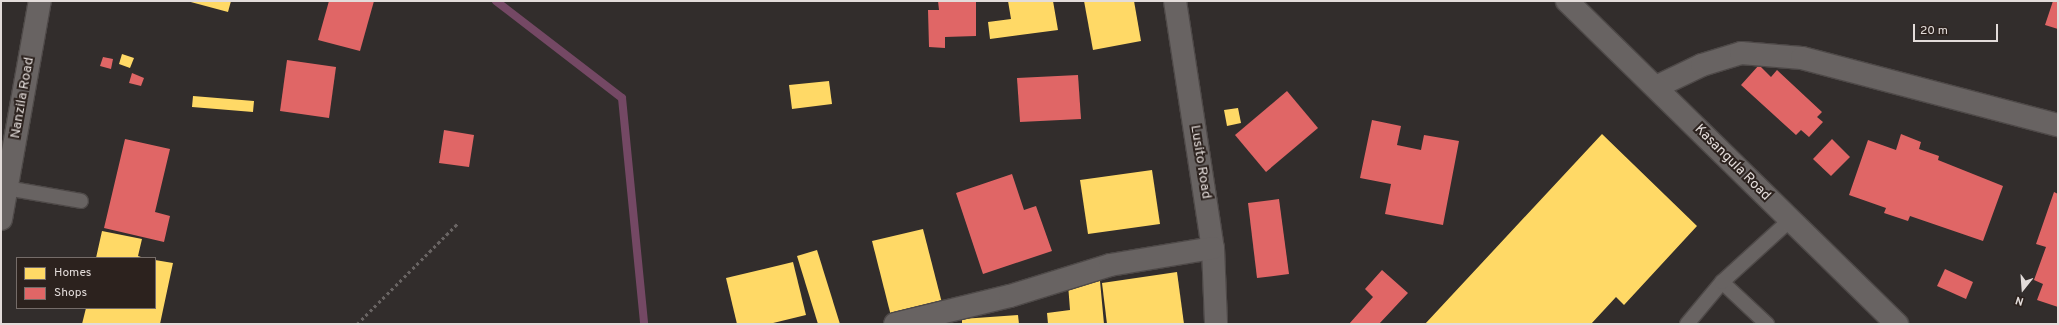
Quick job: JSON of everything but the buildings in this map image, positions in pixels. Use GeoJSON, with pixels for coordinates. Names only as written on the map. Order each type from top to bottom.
{"type":"FeatureCollection","features":[{"type":"Feature","properties":{"kind":"street","name":"Nanzila Road"},"geometry":{"type":"LineString","coordinates":[[1,219],[40,1]]}},
{"type":"Feature","properties":{"kind":"street","name":"Lusito Road"},"geometry":{"type":"LineString","coordinates":[[1175,1],[1214,248],[1216,324]]}},
{"type":"Feature","properties":{"kind":"street","name":"Kasangula Road"},"geometry":{"type":"LineString","coordinates":[[1567,1],[1656,87],[1789,221],[1897,324]]}},
{"type":"Feature","properties":{"kind":"street"},"geometry":{"type":"LineString","coordinates":[[1656,87],[1702,65],[1741,53],[1802,58],[2058,125]]}},
{"type":"Feature","properties":{"kind":"street"},"geometry":{"type":"LineString","coordinates":[[895,324],[1010,296],[1110,265],[1214,248]]}},
{"type":"Feature","properties":{"kind":"lane"},"geometry":{"type":"LineString","coordinates":[[6,188],[81,201]]}},
{"type":"Feature","properties":{"kind":"lane"},"geometry":{"type":"LineString","coordinates":[[1687,324],[1722,282],[1789,221]]}},
{"type":"Feature","properties":{"kind":"lane"},"geometry":{"type":"LineString","coordinates":[[1722,282],[1768,324]]}},
{"type":"Feature","properties":{"kind":"path"},"geometry":{"type":"LineString","coordinates":[[357,324],[459,222]]}},
{"type":"Feature","properties":{"kind":"waterway"},"geometry":{"type":"LineString","coordinates":[[496,1],[622,98],[644,324]]}}]}
